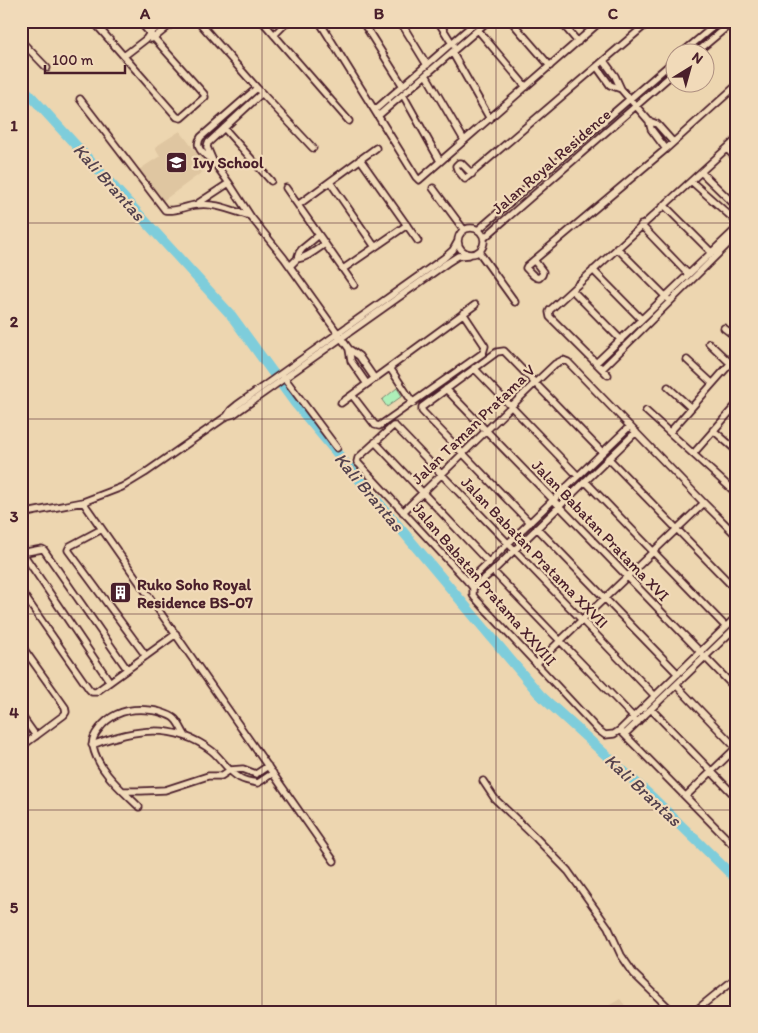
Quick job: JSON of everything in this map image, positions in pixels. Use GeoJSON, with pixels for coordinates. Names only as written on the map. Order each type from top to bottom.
{"type":"FeatureCollection","features":[{"type":"Feature","properties":{"kind":"street"},"geometry":{"type":"LineString","coordinates":[[93,21],[177,117],[181,118],[205,95],[150,37],[139,21]]}},
{"type":"Feature","properties":{"kind":"street"},"geometry":{"type":"LineString","coordinates":[[150,37],[165,21]]}},
{"type":"Feature","properties":{"kind":"street"},"geometry":{"type":"LineString","coordinates":[[124,56],[175,21]]}},
{"type":"Feature","properties":{"kind":"street"},"geometry":{"type":"LineString","coordinates":[[198,21],[256,88],[312,148]]}},
{"type":"Feature","properties":{"kind":"street"},"geometry":{"type":"LineString","coordinates":[[262,21],[349,121]]}},
{"type":"Feature","properties":{"kind":"street"},"geometry":{"type":"LineString","coordinates":[[274,35],[288,21]]}},
{"type":"Feature","properties":{"kind":"street"},"geometry":{"type":"LineString","coordinates":[[319,21],[416,178],[420,180],[601,21]]}},
{"type":"Feature","properties":{"kind":"street"},"geometry":{"type":"LineString","coordinates":[[362,21],[403,86]]}},
{"type":"Feature","properties":{"kind":"street"},"geometry":{"type":"LineString","coordinates":[[400,21],[426,65]]}},
{"type":"Feature","properties":{"kind":"street"},"geometry":{"type":"LineString","coordinates":[[438,21],[452,43],[453,51],[490,119]]}},
{"type":"Feature","properties":{"kind":"street"},"geometry":{"type":"LineString","coordinates":[[376,113],[426,65],[477,21]]}},
{"type":"Feature","properties":{"kind":"street"},"geometry":{"type":"LineString","coordinates":[[376,113],[403,95],[488,21]]}},
{"type":"Feature","properties":{"kind":"street"},"geometry":{"type":"LineString","coordinates":[[511,21],[550,66]]}},
{"type":"Feature","properties":{"kind":"street"},"geometry":{"type":"LineString","coordinates":[[560,21],[578,42]]}},
{"type":"Feature","properties":{"kind":"street"},"geometry":{"type":"LineString","coordinates":[[472,174],[650,21]]}},
{"type":"Feature","properties":{"kind":"street"},"geometry":{"type":"LineString","coordinates":[[695,42],[720,21]]}},
{"type":"Feature","properties":{"kind":"street"},"geometry":{"type":"LineString","coordinates":[[709,42],[734,21]]}},
{"type":"Feature","properties":{"kind":"street"},"geometry":{"type":"LineString","coordinates":[[478,30],[526,88]]}},
{"type":"Feature","properties":{"kind":"street"},"geometry":{"type":"LineString","coordinates":[[21,42],[47,68]]}},
{"type":"Feature","properties":{"kind":"street","name":"Jalan Royal Residence"},"geometry":{"type":"LineString","coordinates":[[604,61],[616,76],[621,90],[635,105]]}},
{"type":"Feature","properties":{"kind":"street","name":"Jalan Royal Residence"},"geometry":{"type":"LineString","coordinates":[[597,67],[610,85],[621,90]]}},
{"type":"Feature","properties":{"kind":"street","name":"Jalan Royal Residence"},"geometry":{"type":"LineString","coordinates":[[478,230],[666,68]]}},
{"type":"Feature","properties":{"kind":"street"},"geometry":{"type":"LineString","coordinates":[[426,75],[464,140]]}},
{"type":"Feature","properties":{"kind":"street","name":"Jalan Royal Residence"},"geometry":{"type":"LineString","coordinates":[[484,238],[666,79]]}},
{"type":"Feature","properties":{"kind":"street"},"geometry":{"type":"LineString","coordinates":[[534,260],[666,149],[737,85]]}},
{"type":"Feature","properties":{"kind":"street"},"geometry":{"type":"LineString","coordinates":[[256,88],[198,142],[199,150],[215,164],[229,182],[251,216],[350,349],[359,356],[375,379]]}},
{"type":"Feature","properties":{"kind":"street"},"geometry":{"type":"LineString","coordinates":[[215,164],[207,145],[210,140],[262,93]]}},
{"type":"Feature","properties":{"kind":"street"},"geometry":{"type":"LineString","coordinates":[[403,95],[440,162]]}},
{"type":"Feature","properties":{"kind":"street"},"geometry":{"type":"LineString","coordinates":[[80,99],[157,201],[167,211],[197,204],[229,182]]}},
{"type":"Feature","properties":{"kind":"street"},"geometry":{"type":"LineString","coordinates":[[635,105],[649,121],[656,124],[673,142]]}},
{"type":"Feature","properties":{"kind":"street"},"geometry":{"type":"LineString","coordinates":[[649,121],[651,129],[666,149]]}},
{"type":"Feature","properties":{"kind":"street"},"geometry":{"type":"LineString","coordinates":[[224,128],[271,181]]}},
{"type":"Feature","properties":{"kind":"street"},"geometry":{"type":"LineString","coordinates":[[608,375],[550,317],[550,310],[737,139]]}},
{"type":"Feature","properties":{"kind":"street"},"geometry":{"type":"LineString","coordinates":[[298,206],[376,148]]}},
{"type":"Feature","properties":{"kind":"street"},"geometry":{"type":"LineString","coordinates":[[726,149],[737,159]]}},
{"type":"Feature","properties":{"kind":"street"},"geometry":{"type":"LineString","coordinates":[[360,159],[418,241]]}},
{"type":"Feature","properties":{"kind":"street"},"geometry":{"type":"LineString","coordinates":[[701,172],[737,207]]}},
{"type":"Feature","properties":{"kind":"street"},"geometry":{"type":"LineString","coordinates":[[691,181],[737,222]]}},
{"type":"Feature","properties":{"kind":"street"},"geometry":{"type":"LineString","coordinates":[[330,182],[375,247]]}},
{"type":"Feature","properties":{"kind":"street"},"geometry":{"type":"LineString","coordinates":[[286,188],[354,286]]}},
{"type":"Feature","properties":{"kind":"street"},"geometry":{"type":"LineString","coordinates":[[432,188],[464,230]]}},
{"type":"Feature","properties":{"kind":"street"},"geometry":{"type":"LineString","coordinates":[[197,204],[220,207],[251,216]]}},
{"type":"Feature","properties":{"kind":"street"},"geometry":{"type":"LineString","coordinates":[[664,205],[711,252]]}},
{"type":"Feature","properties":{"kind":"street"},"geometry":{"type":"LineString","coordinates":[[343,269],[407,225]]}},
{"type":"Feature","properties":{"kind":"street"},"geometry":{"type":"LineString","coordinates":[[641,225],[688,274]]}},
{"type":"Feature","properties":{"kind":"street"},"geometry":{"type":"LineString","coordinates":[[21,514],[83,502],[122,487],[227,416],[231,410],[258,394],[444,258],[453,250],[464,230],[474,228],[483,235],[484,246],[479,252],[458,256],[340,335]]}},
{"type":"Feature","properties":{"kind":"street"},"geometry":{"type":"LineString","coordinates":[[596,363],[642,319],[668,299],[688,274],[737,228]]}},
{"type":"Feature","properties":{"kind":"street"},"geometry":{"type":"LineString","coordinates":[[602,369],[668,299],[737,235]]}},
{"type":"Feature","properties":{"kind":"street"},"geometry":{"type":"LineString","coordinates":[[290,266],[297,259],[302,249],[319,236]]}},
{"type":"Feature","properties":{"kind":"street"},"geometry":{"type":"LineString","coordinates":[[458,241],[462,251],[469,255]]}},
{"type":"Feature","properties":{"kind":"street"},"geometry":{"type":"LineString","coordinates":[[297,259],[308,255],[325,244]]}},
{"type":"Feature","properties":{"kind":"street"},"geometry":{"type":"LineString","coordinates":[[617,248],[668,299]]}},
{"type":"Feature","properties":{"kind":"street"},"geometry":{"type":"LineString","coordinates":[[479,252],[515,302]]}},
{"type":"Feature","properties":{"kind":"street"},"geometry":{"type":"LineString","coordinates":[[593,270],[642,319]]}},
{"type":"Feature","properties":{"kind":"street"},"geometry":{"type":"LineString","coordinates":[[572,290],[621,340]]}},
{"type":"Feature","properties":{"kind":"street"},"geometry":{"type":"LineString","coordinates":[[341,403],[475,305]]}},
{"type":"Feature","properties":{"kind":"street"},"geometry":{"type":"LineString","coordinates":[[352,395],[375,425],[379,426],[482,354],[485,346],[463,313]]}},
{"type":"Feature","properties":{"kind":"street"},"geometry":{"type":"LineString","coordinates":[[724,328],[737,338]]}},
{"type":"Feature","properties":{"kind":"street"},"geometry":{"type":"LineString","coordinates":[[709,343],[730,363]]}},
{"type":"Feature","properties":{"kind":"street"},"geometry":{"type":"LineString","coordinates":[[350,349],[351,360],[367,384]]}},
{"type":"Feature","properties":{"kind":"street"},"geometry":{"type":"LineString","coordinates":[[530,523],[462,454],[422,410],[422,407],[497,352],[504,350],[602,452]]}},
{"type":"Feature","properties":{"kind":"street"},"geometry":{"type":"LineString","coordinates":[[670,432],[737,356]]}},
{"type":"Feature","properties":{"kind":"street","name":"Jalan Taman Pratama V"},"geometry":{"type":"LineString","coordinates":[[403,512],[561,360],[566,360],[630,426]]}},
{"type":"Feature","properties":{"kind":"street"},"geometry":{"type":"LineString","coordinates":[[687,360],[712,383]]}},
{"type":"Feature","properties":{"kind":"street"},"geometry":{"type":"LineString","coordinates":[[390,368],[413,403]]}},
{"type":"Feature","properties":{"kind":"street"},"geometry":{"type":"LineString","coordinates":[[474,368],[578,476]]}},
{"type":"Feature","properties":{"kind":"street"},"geometry":{"type":"LineString","coordinates":[[281,377],[337,448]]}},
{"type":"Feature","properties":{"kind":"street"},"geometry":{"type":"LineString","coordinates":[[668,387],[690,408]]}},
{"type":"Feature","properties":{"kind":"street","name":"Jalan Babatan Pratama XVI"},"geometry":{"type":"LineString","coordinates":[[446,389],[737,690]]}},
{"type":"Feature","properties":{"kind":"street"},"geometry":{"type":"LineString","coordinates":[[693,454],[736,407]]}},
{"type":"Feature","properties":{"kind":"street"},"geometry":{"type":"LineString","coordinates":[[646,412],[737,494]]}},
{"type":"Feature","properties":{"kind":"street","name":"Jalan Babatan Pratama XXVII"},"geometry":{"type":"LineString","coordinates":[[375,442],[393,426],[396,427],[655,696]]}},
{"type":"Feature","properties":{"kind":"street"},"geometry":{"type":"LineString","coordinates":[[468,582],[630,426],[737,536]]}},
{"type":"Feature","properties":{"kind":"street"},"geometry":{"type":"LineString","coordinates":[[713,430],[737,452]]}},
{"type":"Feature","properties":{"kind":"street"},"geometry":{"type":"LineString","coordinates":[[473,588],[493,571],[636,432]]}},
{"type":"Feature","properties":{"kind":"street","name":"Jalan Babatan Pratama XXVIII"},"geometry":{"type":"LineString","coordinates":[[489,563],[375,442],[357,459],[359,464],[468,582],[473,588],[472,595],[601,733],[609,736],[623,732]]}},
{"type":"Feature","properties":{"kind":"street"},"geometry":{"type":"LineString","coordinates":[[608,458],[737,591]]}},
{"type":"Feature","properties":{"kind":"street"},"geometry":{"type":"LineString","coordinates":[[585,481],[726,627]]}},
{"type":"Feature","properties":{"kind":"street"},"geometry":{"type":"LineString","coordinates":[[83,502],[334,861]]}},
{"type":"Feature","properties":{"kind":"street"},"geometry":{"type":"LineString","coordinates":[[536,664],[704,503]]}},
{"type":"Feature","properties":{"kind":"street"},"geometry":{"type":"LineString","coordinates":[[537,528],[678,674]]}},
{"type":"Feature","properties":{"kind":"street"},"geometry":{"type":"LineString","coordinates":[[102,530],[70,546],[68,550],[146,656]]}},
{"type":"Feature","properties":{"kind":"street"},"geometry":{"type":"LineString","coordinates":[[110,682],[22,553],[42,549],[46,552],[127,669]]}},
{"type":"Feature","properties":{"kind":"street","name":"Jalan Babatan Pratama XXVIII"},"geometry":{"type":"LineString","coordinates":[[493,571],[636,720]]}},
{"type":"Feature","properties":{"kind":"street"},"geometry":{"type":"LineString","coordinates":[[21,591],[92,692],[96,692],[176,634]]}},
{"type":"Feature","properties":{"kind":"street"},"geometry":{"type":"LineString","coordinates":[[737,616],[676,685],[623,732],[737,849]]}},
{"type":"Feature","properties":{"kind":"street"},"geometry":{"type":"LineString","coordinates":[[636,720],[655,696],[678,674],[736,627]]}},
{"type":"Feature","properties":{"kind":"street"},"geometry":{"type":"LineString","coordinates":[[21,645],[66,712],[21,747]]}},
{"type":"Feature","properties":{"kind":"street"},"geometry":{"type":"LineString","coordinates":[[676,685],[736,748],[686,796]]}},
{"type":"Feature","properties":{"kind":"street"},"geometry":{"type":"LineString","coordinates":[[139,807],[105,771],[97,759],[92,745],[94,736],[100,726],[113,716],[128,710],[144,708],[163,712],[175,718],[184,735]]}},
{"type":"Feature","properties":{"kind":"street"},"geometry":{"type":"LineString","coordinates":[[651,709],[737,798]]}},
{"type":"Feature","properties":{"kind":"street"},"geometry":{"type":"LineString","coordinates":[[21,715],[36,736]]}},
{"type":"Feature","properties":{"kind":"street"},"geometry":{"type":"LineString","coordinates":[[92,745],[127,733],[146,731],[184,735],[213,752],[240,779],[258,783],[272,773]]}},
{"type":"Feature","properties":{"kind":"street"},"geometry":{"type":"LineString","coordinates":[[123,791],[165,790],[208,776],[221,776],[230,770],[243,769],[256,774],[268,766]]}},
{"type":"Feature","properties":{"kind":"street"},"geometry":{"type":"LineString","coordinates":[[483,781],[495,799],[568,871],[608,927],[621,954],[634,974],[673,1012]]}},
{"type":"Feature","properties":{"kind":"street"},"geometry":{"type":"LineString","coordinates":[[694,1012],[737,977]]}},
{"type":"Feature","properties":{"kind":"shaded area","name":"Ivy School"},"geometry":{"type":"Polygon","coordinates":[[[180,131],[208,168],[160,203],[137,171],[160,156],[155,147],[180,131]]]}},
{"type":"Feature","properties":{"kind":"shaded area"},"geometry":{"type":"Polygon","coordinates":[[[620,999],[630,1012],[598,1012],[620,999]]]}},
{"type":"Feature","properties":{"kind":"green space"},"geometry":{"type":"Polygon","coordinates":[[[397,388],[402,396],[387,407],[382,400],[397,388]]]}},
{"type":"Feature","properties":{"kind":"waterway","name":"Kali Brantas"},"geometry":{"type":"LineString","coordinates":[[21,86],[231,315],[295,403],[540,695],[653,798],[737,880]]}},
{"type":"Feature","properties":{"kind":"place","name":"Ivy School"},"geometry":{"type":"Point","coordinates":[177,162]}},
{"type":"Feature","properties":{"kind":"place","name":"Ruko Soho Royal Residence BS-07"},"geometry":{"type":"Point","coordinates":[121,593]}}]}
